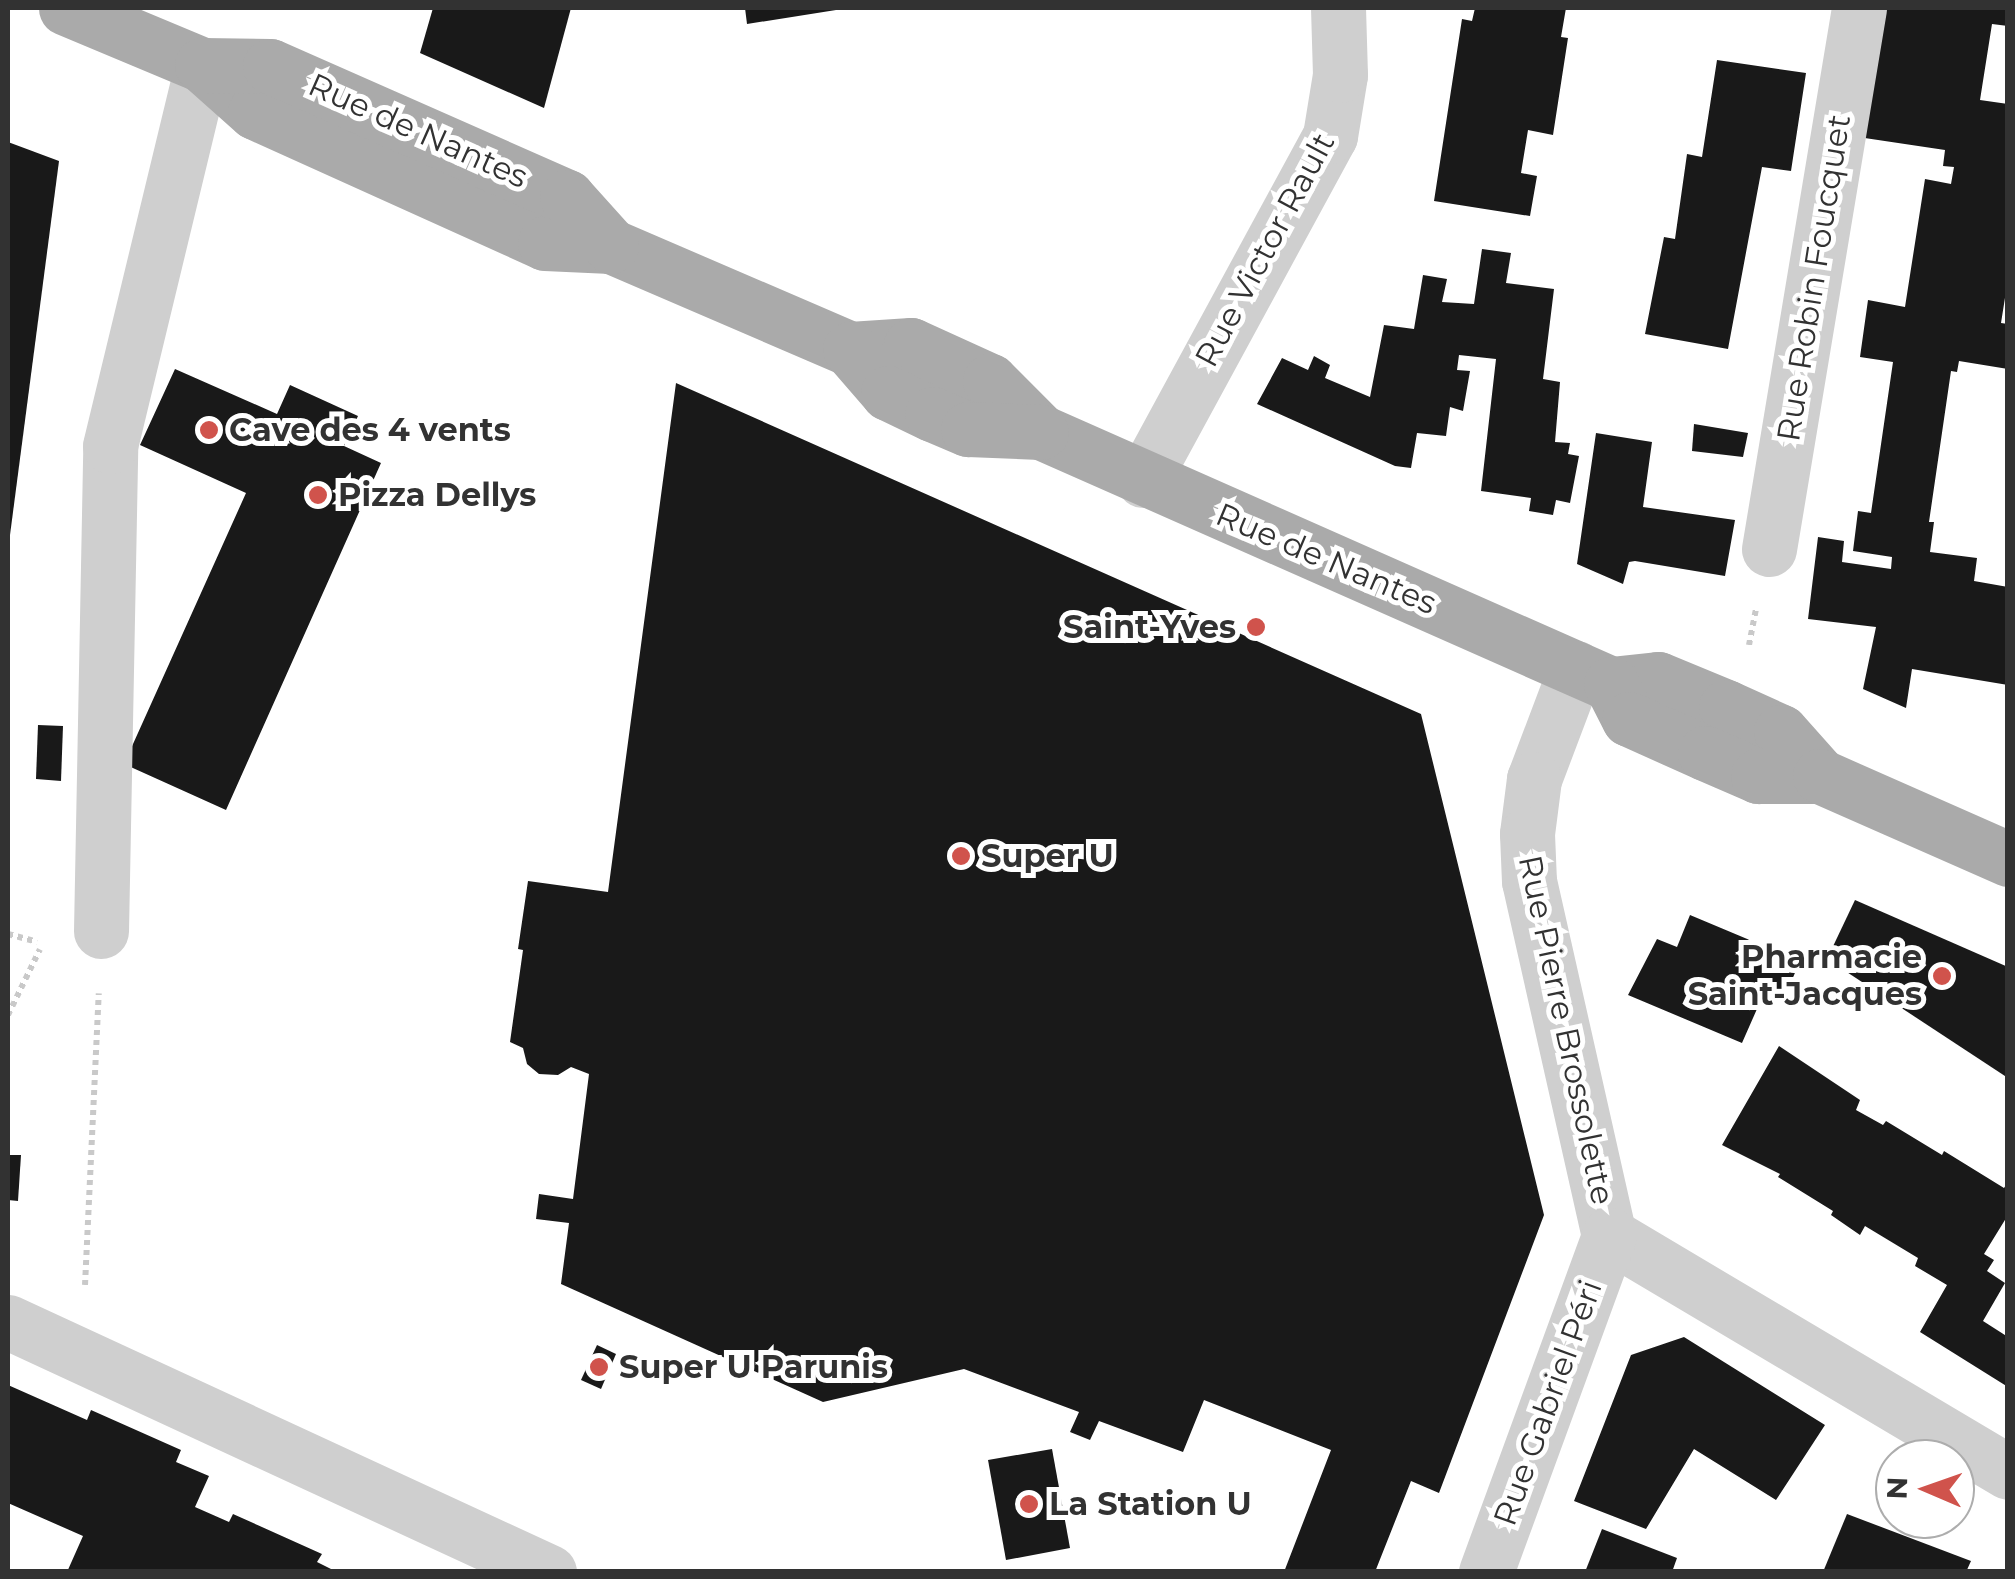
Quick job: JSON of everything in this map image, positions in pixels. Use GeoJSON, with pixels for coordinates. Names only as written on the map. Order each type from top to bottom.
{"type":"FeatureCollection","features":[{"type":"Feature","properties":{"kind":"main road","name":"Rue de Nantes"},"geometry":{"type":"LineString","coordinates":[[66,8],[202,65],[255,112],[545,243],[611,246],[850,349],[911,345],[990,381],[1041,432],[1143,480],[1594,676],[1658,679],[1726,707],[1781,732],[1820,776],[2008,859]]}},
{"type":"Feature","properties":{"kind":"street","name":"Rue Victor Rault"},"geometry":{"type":"LineString","coordinates":[[1143,480],[1330,136],[1340,75],[1338,8]]}},
{"type":"Feature","properties":{"kind":"street","name":"Rue Robin Foucquet"},"geometry":{"type":"LineString","coordinates":[[1769,549],[1859,8]]}},
{"type":"Feature","properties":{"kind":"street"},"geometry":{"type":"LineString","coordinates":[[102,931],[110,446],[202,65]]}},
{"type":"Feature","properties":{"kind":"street","name":"Rue Pierre Brossolette"},"geometry":{"type":"LineString","coordinates":[[1594,676],[1534,779],[1528,834],[1529,880],[1609,1235],[2008,1472]]}},
{"type":"Feature","properties":{"kind":"street","name":"Rue Gabriel Péri"},"geometry":{"type":"LineString","coordinates":[[1486,1572],[1609,1235]]}},
{"type":"Feature","properties":{"kind":"street"},"geometry":{"type":"LineString","coordinates":[[8,1322],[550,1572]]}},
{"type":"Feature","properties":{"kind":"path"},"geometry":{"type":"LineString","coordinates":[[80,1355],[92,1201],[102,931]]}},
{"type":"Feature","properties":{"kind":"path"},"geometry":{"type":"LineString","coordinates":[[8,934],[43,944]]}},
{"type":"Feature","properties":{"kind":"building"},"geometry":{"type":"Polygon","coordinates":[[[433,8],[571,8],[544,108],[420,53],[433,8]]]}},
{"type":"Feature","properties":{"kind":"building"},"geometry":{"type":"Polygon","coordinates":[[[745,8],[836,8],[836,10],[747,24],[745,8]]]}},
{"type":"Feature","properties":{"kind":"building"},"geometry":{"type":"Polygon","coordinates":[[[1475,8],[1566,8],[1561,37],[1568,38],[1553,135],[1528,130],[1521,173],[1537,176],[1530,216],[1434,201],[1462,19],[1472,21],[1475,8]]]}},
{"type":"Feature","properties":{"kind":"building"},"geometry":{"type":"Polygon","coordinates":[[[1879,8],[2008,8],[2008,26],[1992,24],[1980,100],[2008,104],[2008,279],[2001,323],[2008,324],[2008,369],[1959,361],[1957,372],[1951,371],[1929,522],[1934,522],[1930,552],[1977,558],[1974,581],[2008,587],[2008,685],[1912,669],[1906,708],[1863,689],[1876,627],[1808,619],[1818,537],[1844,541],[1842,562],[1891,569],[1892,557],[1853,551],[1858,511],[1871,513],[1893,362],[1860,357],[1868,300],[1905,307],[1925,179],[1951,184],[1954,167],[1943,166],[1945,150],[1858,137],[1879,8]]]}},
{"type":"Feature","properties":{"kind":"building"},"geometry":{"type":"Polygon","coordinates":[[[1717,60],[1806,73],[1791,171],[1762,167],[1728,349],[1645,334],[1664,237],[1675,239],[1687,154],[1702,157],[1717,60]]]}},
{"type":"Feature","properties":{"kind":"building"},"geometry":{"type":"Polygon","coordinates":[[[8,142],[59,161],[10,535],[8,535],[8,142]]]}},
{"type":"Feature","properties":{"kind":"building"},"geometry":{"type":"Polygon","coordinates":[[[1482,249],[1511,253],[1506,283],[1554,289],[1543,379],[1560,382],[1555,442],[1570,443],[1568,454],[1579,456],[1570,503],[1556,500],[1553,515],[1529,511],[1531,498],[1481,491],[1496,359],[1459,355],[1457,370],[1470,371],[1463,411],[1450,407],[1446,436],[1417,433],[1411,468],[1395,466],[1257,404],[1282,358],[1308,370],[1314,356],[1330,365],[1325,378],[1370,397],[1384,325],[1414,329],[1423,275],[1447,279],[1442,302],[1474,304],[1482,249]]]}},
{"type":"Feature","properties":{"kind":"building"},"geometry":{"type":"Polygon","coordinates":[[[175,369],[277,414],[290,385],[358,416],[344,446],[381,463],[226,810],[124,764],[246,493],[140,445],[175,369]]]}},
{"type":"Feature","properties":{"kind":"building"},"geometry":{"type":"Polygon","coordinates":[[[676,383],[1421,714],[1544,1215],[1439,1493],[1411,1481],[1375,1572],[1284,1572],[1331,1450],[1204,1400],[1183,1452],[1099,1421],[1090,1440],[1070,1432],[1079,1412],[964,1369],[823,1402],[561,1284],[569,1223],[536,1219],[539,1194],[573,1199],[589,1074],[571,1067],[558,1075],[539,1074],[527,1064],[523,1048],[510,1042],[523,950],[518,949],[528,881],[608,892],[676,383]]]}},
{"type":"Feature","properties":{"kind":"building"},"geometry":{"type":"Polygon","coordinates":[[[1694,424],[1748,433],[1743,457],[1692,451],[1694,424]]]}},
{"type":"Feature","properties":{"kind":"building"},"geometry":{"type":"Polygon","coordinates":[[[1596,433],[1652,442],[1643,507],[1735,520],[1725,576],[1635,561],[1629,562],[1623,584],[1577,564],[1596,433]]]}},
{"type":"Feature","properties":{"kind":"building"},"geometry":{"type":"Polygon","coordinates":[[[38,725],[63,726],[61,781],[36,779],[38,725]]]}},
{"type":"Feature","properties":{"kind":"building"},"geometry":{"type":"Polygon","coordinates":[[[1855,900],[2008,967],[2008,1078],[1827,959],[1855,900]]]}},
{"type":"Feature","properties":{"kind":"building"},"geometry":{"type":"Polygon","coordinates":[[[1690,915],[1800,961],[1783,1001],[1764,993],[1742,1043],[1628,995],[1657,939],[1677,947],[1690,915]]]}},
{"type":"Feature","properties":{"kind":"building"},"geometry":{"type":"Polygon","coordinates":[[[1779,1046],[1860,1100],[1856,1110],[1883,1125],[1886,1121],[1942,1155],[1944,1151],[2004,1188],[2008,1182],[2008,1215],[1984,1254],[1994,1260],[1987,1271],[2005,1283],[1983,1321],[2008,1337],[2008,1387],[1920,1332],[1947,1285],[1915,1266],[1918,1258],[1865,1226],[1860,1235],[1831,1215],[1833,1211],[1778,1177],[1780,1174],[1722,1145],[1779,1046]]]}},
{"type":"Feature","properties":{"kind":"building"},"geometry":{"type":"Polygon","coordinates":[[[8,1155],[21,1155],[18,1201],[8,1200],[8,1155]]]}},
{"type":"Feature","properties":{"kind":"building"},"geometry":{"type":"Polygon","coordinates":[[[1684,1337],[1825,1425],[1776,1500],[1694,1449],[1646,1529],[1574,1501],[1631,1355],[1684,1337]]]}},
{"type":"Feature","properties":{"kind":"building","name":"Super U Parunis"},"geometry":{"type":"Polygon","coordinates":[[[597,1345],[616,1354],[601,1389],[581,1380],[597,1345]]]}},
{"type":"Feature","properties":{"kind":"building"},"geometry":{"type":"Polygon","coordinates":[[[8,1385],[87,1420],[91,1410],[181,1450],[176,1462],[209,1476],[195,1507],[229,1522],[233,1514],[322,1554],[317,1562],[337,1572],[67,1572],[83,1536],[8,1503],[8,1385]]]}},
{"type":"Feature","properties":{"kind":"building","name":"La Station U"},"geometry":{"type":"Polygon","coordinates":[[[1052,1449],[1070,1548],[1006,1560],[988,1460],[1052,1449]]]}},
{"type":"Feature","properties":{"kind":"building"},"geometry":{"type":"Polygon","coordinates":[[[1847,1514],[1875,1525],[1875,1539],[1913,1539],[1971,1561],[1966,1572],[1823,1572],[1847,1514]]]}},
{"type":"Feature","properties":{"kind":"building"},"geometry":{"type":"Polygon","coordinates":[[[1602,1529],[1677,1558],[1672,1572],[1585,1572],[1602,1529]]]}},
{"type":"Feature","properties":{"kind":"place","name":"Cave des 4 vents"},"geometry":{"type":"Point","coordinates":[209,430]}},
{"type":"Feature","properties":{"kind":"place","name":"Pizza Dellys"},"geometry":{"type":"Point","coordinates":[318,495]}},
{"type":"Feature","properties":{"kind":"place","name":"Saint-Yves"},"geometry":{"type":"Point","coordinates":[1256,627]}},
{"type":"Feature","properties":{"kind":"place","name":"Super U"},"geometry":{"type":"Point","coordinates":[961,856]}},
{"type":"Feature","properties":{"kind":"place","name":"Pharmacie Saint-Jacques"},"geometry":{"type":"Point","coordinates":[1942,976]}},
{"type":"Feature","properties":{"kind":"place","name":"Super U Parunis"},"geometry":{"type":"Point","coordinates":[599,1367]}},
{"type":"Feature","properties":{"kind":"place","name":"La Station U"},"geometry":{"type":"Point","coordinates":[1029,1504]}}]}
